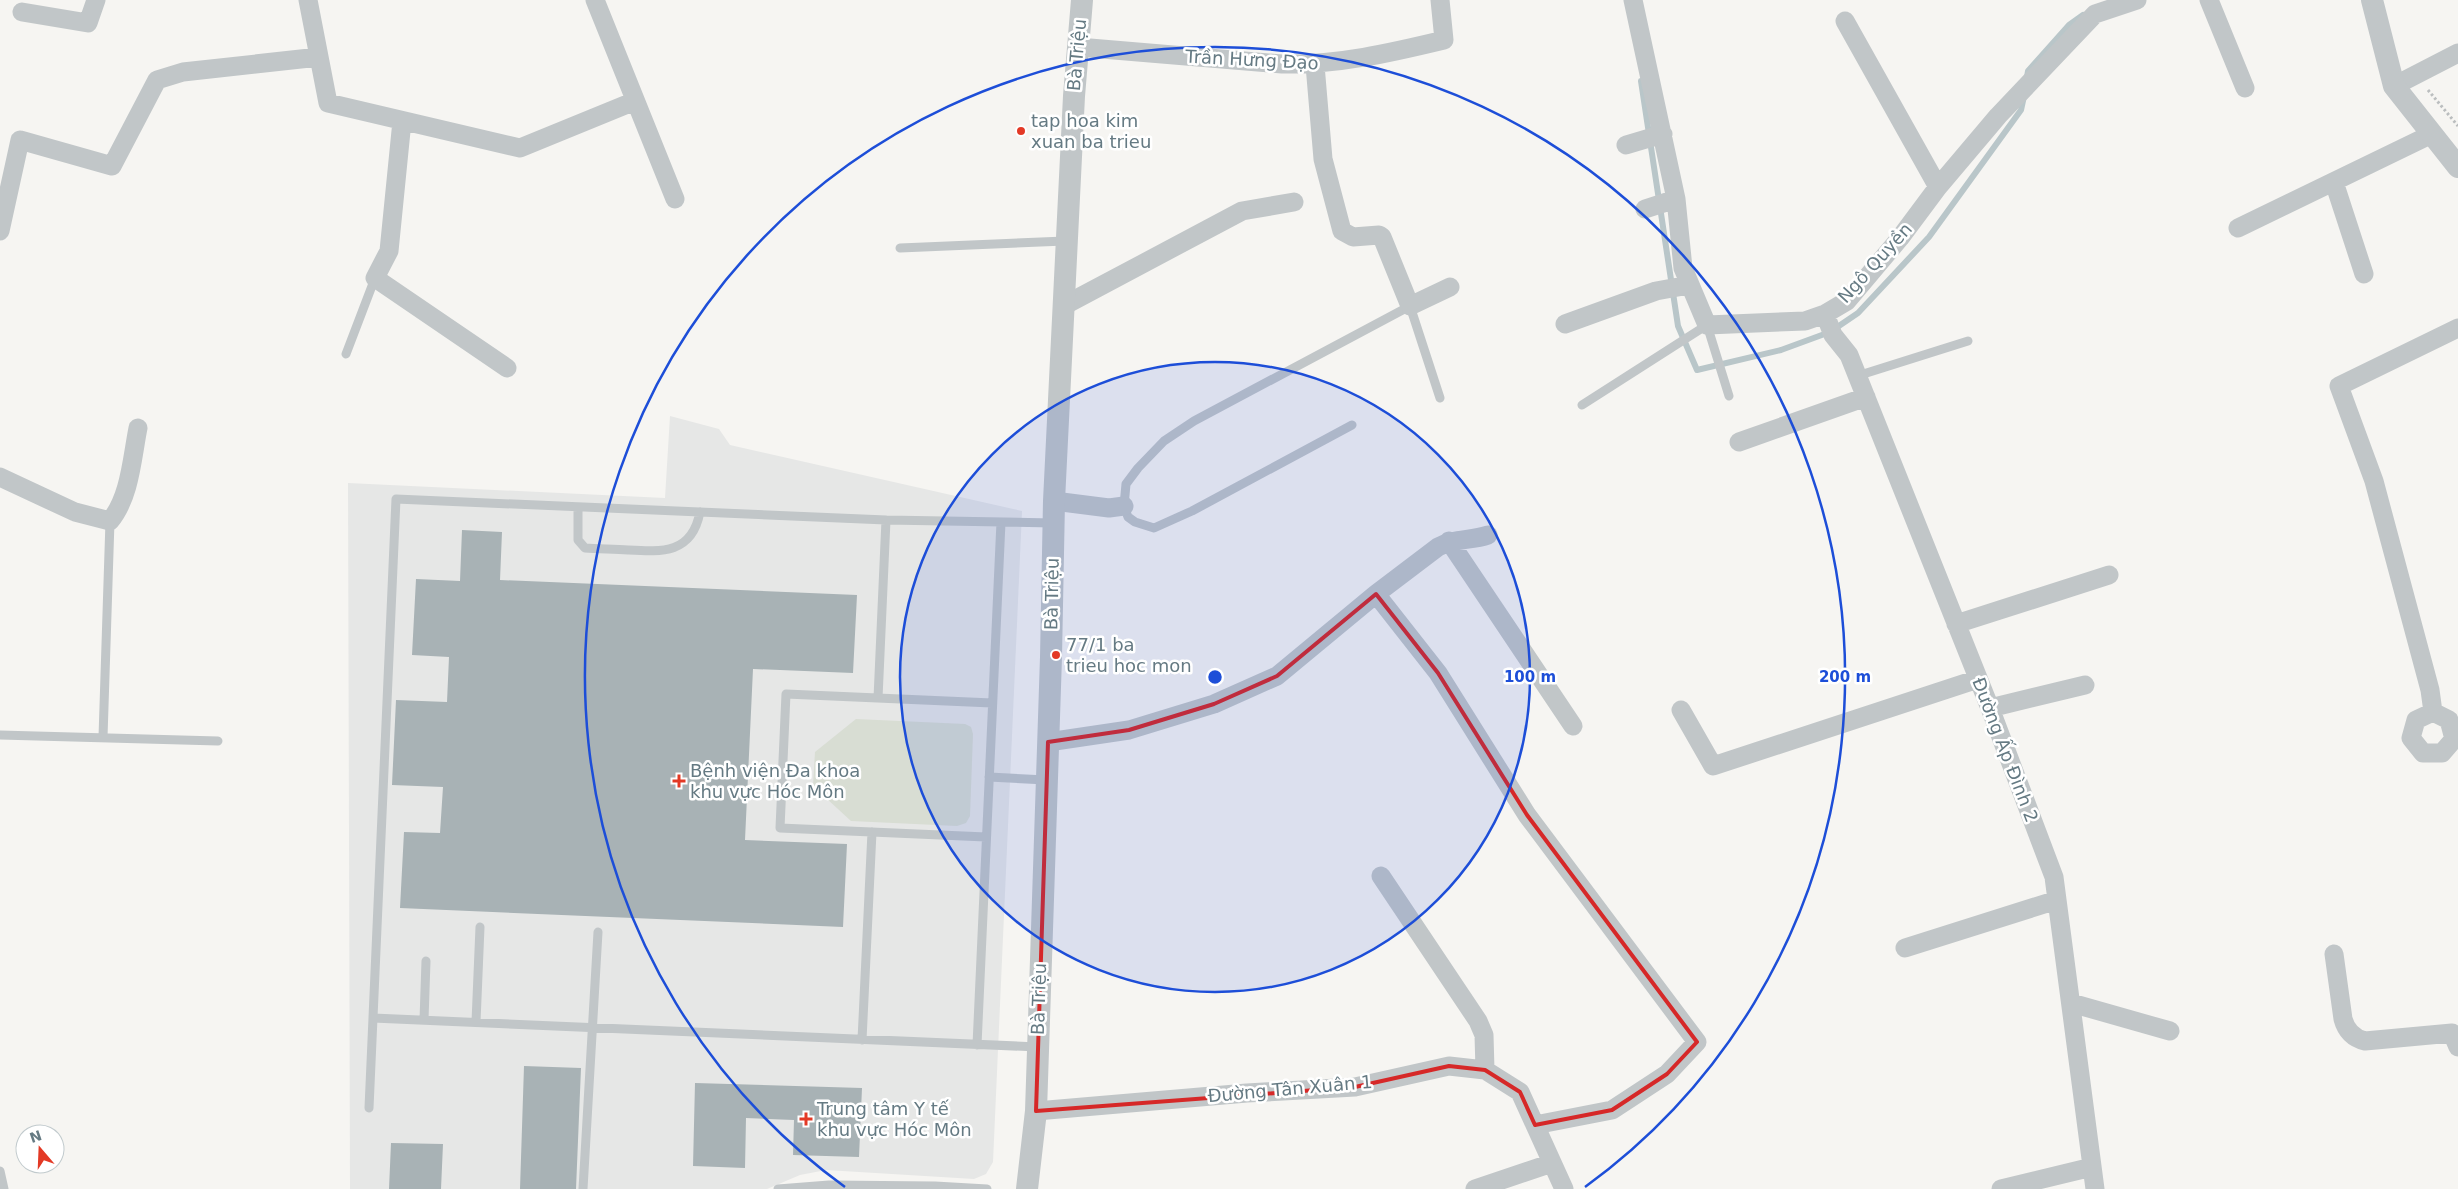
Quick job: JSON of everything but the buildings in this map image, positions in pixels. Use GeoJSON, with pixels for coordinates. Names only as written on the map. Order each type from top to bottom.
{"type":"FeatureCollection","features":[{"type":"Feature","properties":{"kind":"street"},"geometry":{"type":"LineString","coordinates":[[22,12],[88,23],[96,0]]}},
{"type":"Feature","properties":{"kind":"street"},"geometry":{"type":"LineString","coordinates":[[308,0],[328,103],[520,148],[635,101]]}},
{"type":"Feature","properties":{"kind":"street"},"geometry":{"type":"LineString","coordinates":[[596,0],[674,199]]}},
{"type":"Feature","properties":{"kind":"street","name":"Bà Triệu"},"geometry":{"type":"LineString","coordinates":[[1027,1189],[1036,1111],[1054,512],[1074,96],[1082,0]]}},
{"type":"Feature","properties":{"kind":"street","name":"Trần Hưng Đạo"},"geometry":{"type":"LineString","coordinates":[[1078,47],[1181,57],[1315,65],[1367,58],[1444,40],[1440,0]]}},
{"type":"Feature","properties":{"kind":"street"},"geometry":{"type":"LineString","coordinates":[[1633,0],[1673,200],[1685,285],[1706,325]]}},
{"type":"Feature","properties":{"kind":"street","name":"Ngô Quyền"},"geometry":{"type":"LineString","coordinates":[[1706,325],[1806,322],[1829,326],[1847,300],[1900,238],[1938,187],[1998,116],[2095,14],[2136,0]]}},
{"type":"Feature","properties":{"kind":"street"},"geometry":{"type":"LineString","coordinates":[[2372,0],[2394,86],[2458,167]]}},
{"type":"Feature","properties":{"kind":"street"},"geometry":{"type":"LineString","coordinates":[[2210,1],[2245,88]]}},
{"type":"Feature","properties":{"kind":"street"},"geometry":{"type":"LineString","coordinates":[[1846,21],[1938,187]]}},
{"type":"Feature","properties":{"kind":"street"},"geometry":{"type":"LineString","coordinates":[[2394,86],[2458,53]]}},
{"type":"Feature","properties":{"kind":"street"},"geometry":{"type":"LineString","coordinates":[[0,231],[20,140],[112,166],[157,80],[183,72],[319,57]]}},
{"type":"Feature","properties":{"kind":"street"},"geometry":{"type":"LineString","coordinates":[[1315,65],[1323,159],[1339,225],[1345,234],[1353,237],[1379,235],[1382,237],[1410,306],[1450,287]]}},
{"type":"Feature","properties":{"kind":"street"},"geometry":{"type":"LineString","coordinates":[[402,120],[389,251],[375,278],[507,368]]}},
{"type":"Feature","properties":{"kind":"street"},"geometry":{"type":"LineString","coordinates":[[2238,228],[2432,134]]}},
{"type":"Feature","properties":{"kind":"street"},"geometry":{"type":"LineString","coordinates":[[1630,144],[1659,135]]}},
{"type":"Feature","properties":{"kind":"street"},"geometry":{"type":"LineString","coordinates":[[2334,182],[2364,274]]}},
{"type":"Feature","properties":{"kind":"street"},"geometry":{"type":"LineString","coordinates":[[1645,209],[1673,200]]}},
{"type":"Feature","properties":{"kind":"street"},"geometry":{"type":"LineString","coordinates":[[1065,305],[1242,211],[1294,202]]}},
{"type":"Feature","properties":{"kind":"street"},"geometry":{"type":"LineString","coordinates":[[1565,324],[1656,292],[1685,285]]}},
{"type":"Feature","properties":{"kind":"street","name":"Đường Ấp Đình 2"},"geometry":{"type":"LineString","coordinates":[[1829,326],[1849,355],[1990,708],[2054,877],[2095,1189]]}},
{"type":"Feature","properties":{"kind":"street"},"geometry":{"type":"LineString","coordinates":[[2433,712],[2430,690],[2374,481],[2339,386],[2458,328]]}},
{"type":"Feature","properties":{"kind":"street"},"geometry":{"type":"LineString","coordinates":[[1739,442],[1866,397]]}},
{"type":"Feature","properties":{"kind":"street"},"geometry":{"type":"LineString","coordinates":[[0,477],[75,512],[110,521],[116,514],[126,489],[138,428]]}},
{"type":"Feature","properties":{"kind":"street"},"geometry":{"type":"LineString","coordinates":[[1054,512],[1124,506]]}},
{"type":"Feature","properties":{"kind":"street"},"geometry":{"type":"LineString","coordinates":[[1048,742],[1129,730],[1214,704],[1277,676],[1376,594],[1438,547],[1449,541],[1476,539],[1488,535]]}},
{"type":"Feature","properties":{"kind":"street"},"geometry":{"type":"LineString","coordinates":[[1449,541],[1573,726]]}},
{"type":"Feature","properties":{"kind":"street"},"geometry":{"type":"LineString","coordinates":[[1956,624],[2109,574]]}},
{"type":"Feature","properties":{"kind":"street"},"geometry":{"type":"LineString","coordinates":[[1376,594],[1438,674],[1527,816],[1697,1042],[1667,1074],[1612,1110],[1535,1124]]}},
{"type":"Feature","properties":{"kind":"street"},"geometry":{"type":"LineString","coordinates":[[1681,710],[1713,766],[1978,679]]}},
{"type":"Feature","properties":{"kind":"street"},"geometry":{"type":"LineString","coordinates":[[1990,708],[2085,685]]}},
{"type":"Feature","properties":{"kind":"street"},"geometry":{"type":"LineString","coordinates":[[1381,876],[1478,1021],[1484,1035],[1485,1070]]}},
{"type":"Feature","properties":{"kind":"street"},"geometry":{"type":"LineString","coordinates":[[1906,948],[2057,900]]}},
{"type":"Feature","properties":{"kind":"street"},"geometry":{"type":"LineString","coordinates":[[2334,954],[2342,1019],[2345,1026],[2358,1040],[2365,1041],[2452,1033],[2458,1047]]}},
{"type":"Feature","properties":{"kind":"street"},"geometry":{"type":"LineString","coordinates":[[2071,1003],[2170,1031]]}},
{"type":"Feature","properties":{"kind":"street","name":"Đường Tân Xuân 1"},"geometry":{"type":"LineString","coordinates":[[1036,1111],[1248,1093],[1355,1087],[1449,1066],[1485,1070],[1520,1092],[1564,1189]]}},
{"type":"Feature","properties":{"kind":"street"},"geometry":{"type":"LineString","coordinates":[[1475,1189],[1552,1163]]}},
{"type":"Feature","properties":{"kind":"street"},"geometry":{"type":"LineString","coordinates":[[2001,1189],[2092,1167]]}},
{"type":"Feature","properties":{"kind":"lane"},"geometry":{"type":"LineString","coordinates":[[900,248],[1068,241]]}},
{"type":"Feature","properties":{"kind":"lane"},"geometry":{"type":"LineString","coordinates":[[346,354],[375,278]]}},
{"type":"Feature","properties":{"kind":"lane"},"geometry":{"type":"LineString","coordinates":[[1352,425],[1192,511],[1154,528],[1135,522],[1128,517],[1124,506],[1126,484],[1138,468],[1164,441],[1194,421],[1410,306],[1440,398]]}},
{"type":"Feature","properties":{"kind":"lane"},"geometry":{"type":"LineString","coordinates":[[1582,405],[1706,325],[1728,396]]}},
{"type":"Feature","properties":{"kind":"lane"},"geometry":{"type":"LineString","coordinates":[[1857,376],[1968,341]]}},
{"type":"Feature","properties":{"kind":"lane"},"geometry":{"type":"LineString","coordinates":[[369,1108],[396,499],[886,520],[1001,522],[1054,512]]}},
{"type":"Feature","properties":{"kind":"lane"},"geometry":{"type":"LineString","coordinates":[[578,507],[578,540],[585,548],[656,551],[677,547],[686,540],[698,523],[700,512]]}},
{"type":"Feature","properties":{"kind":"lane"},"geometry":{"type":"LineString","coordinates":[[878,698],[886,520]]}},
{"type":"Feature","properties":{"kind":"lane"},"geometry":{"type":"LineString","coordinates":[[103,736],[110,521]]}},
{"type":"Feature","properties":{"kind":"lane"},"geometry":{"type":"LineString","coordinates":[[977,1045],[1001,522]]}},
{"type":"Feature","properties":{"kind":"lane"},"geometry":{"type":"LineString","coordinates":[[986,837],[780,828],[786,694],[992,703]]}},
{"type":"Feature","properties":{"kind":"lane"},"geometry":{"type":"LineString","coordinates":[[0,735],[103,736],[218,741]]}},
{"type":"Feature","properties":{"kind":"lane"},"geometry":{"type":"LineString","coordinates":[[989,777],[1047,780]]}},
{"type":"Feature","properties":{"kind":"lane"},"geometry":{"type":"LineString","coordinates":[[862,1040],[872,832]]}},
{"type":"Feature","properties":{"kind":"lane"},"geometry":{"type":"LineString","coordinates":[[476,1022],[480,927]]}},
{"type":"Feature","properties":{"kind":"lane"},"geometry":{"type":"LineString","coordinates":[[583,1189],[598,932]]}},
{"type":"Feature","properties":{"kind":"lane"},"geometry":{"type":"LineString","coordinates":[[424,1020],[426,961]]}},
{"type":"Feature","properties":{"kind":"lane"},"geometry":{"type":"LineString","coordinates":[[372,1018],[1038,1048]]}},
{"type":"Feature","properties":{"kind":"lane"},"geometry":{"type":"LineString","coordinates":[[0,1171],[2,1188]]}},
{"type":"Feature","properties":{"kind":"lane"},"geometry":{"type":"LineString","coordinates":[[778,1189],[829,1185],[936,1186],[988,1189]]}},
{"type":"Feature","properties":{"kind":"highlighted area"},"geometry":{"type":"Polygon","coordinates":[[[1376,594],[1438,673],[1527,815],[1697,1042],[1667,1074],[1612,1110],[1535,1125],[1520,1092],[1485,1070],[1449,1066],[1355,1087],[1036,1111],[1048,742],[1129,730],[1214,704],[1277,676],[1376,594]]]}},
{"type":"Feature","properties":{"kind":"shaded area","name":"Bệnh viện Đa khoa khu vực Hóc Môn"},"geometry":{"type":"Polygon","coordinates":[[[670,416],[719,429],[730,445],[1022,511],[993,1162],[986,1174],[974,1179],[826,1170],[800,1175],[767,1189],[350,1189],[348,483],[665,498],[670,416]]]}},
{"type":"Feature","properties":{"kind":"shaded area"},"geometry":{"type":"Polygon","coordinates":[[[856,719],[965,724],[971,727],[973,734],[970,816],[966,823],[957,826],[851,821],[813,786],[815,752],[856,719]]]}},
{"type":"Feature","properties":{"kind":"waterway"},"geometry":{"type":"LineString","coordinates":[[2027,77],[2028,71],[2069,25],[2083,15]]}},
{"type":"Feature","properties":{"kind":"waterway"},"geometry":{"type":"LineString","coordinates":[[1641,81],[1678,326],[1697,370],[1781,350],[1830,332],[1858,313],[1929,237],[2021,110],[2024,96]]}},
{"type":"Feature","properties":{"kind":"place","name":"tap hoa kim xuan ba trieu"},"geometry":{"type":"Point","coordinates":[1021,131]}},
{"type":"Feature","properties":{"kind":"place","name":"77/1 ba trieu hoc mon"},"geometry":{"type":"Point","coordinates":[1056,655]}},
{"type":"Feature","properties":{"kind":"place","name":"Bệnh viện Đa khoa khu vực Hóc Môn"},"geometry":{"type":"Point","coordinates":[679,781]}},
{"type":"Feature","properties":{"kind":"place","name":"Trung tâm Y tế khu vực Hóc Môn"},"geometry":{"type":"Point","coordinates":[806,1119]}}]}
